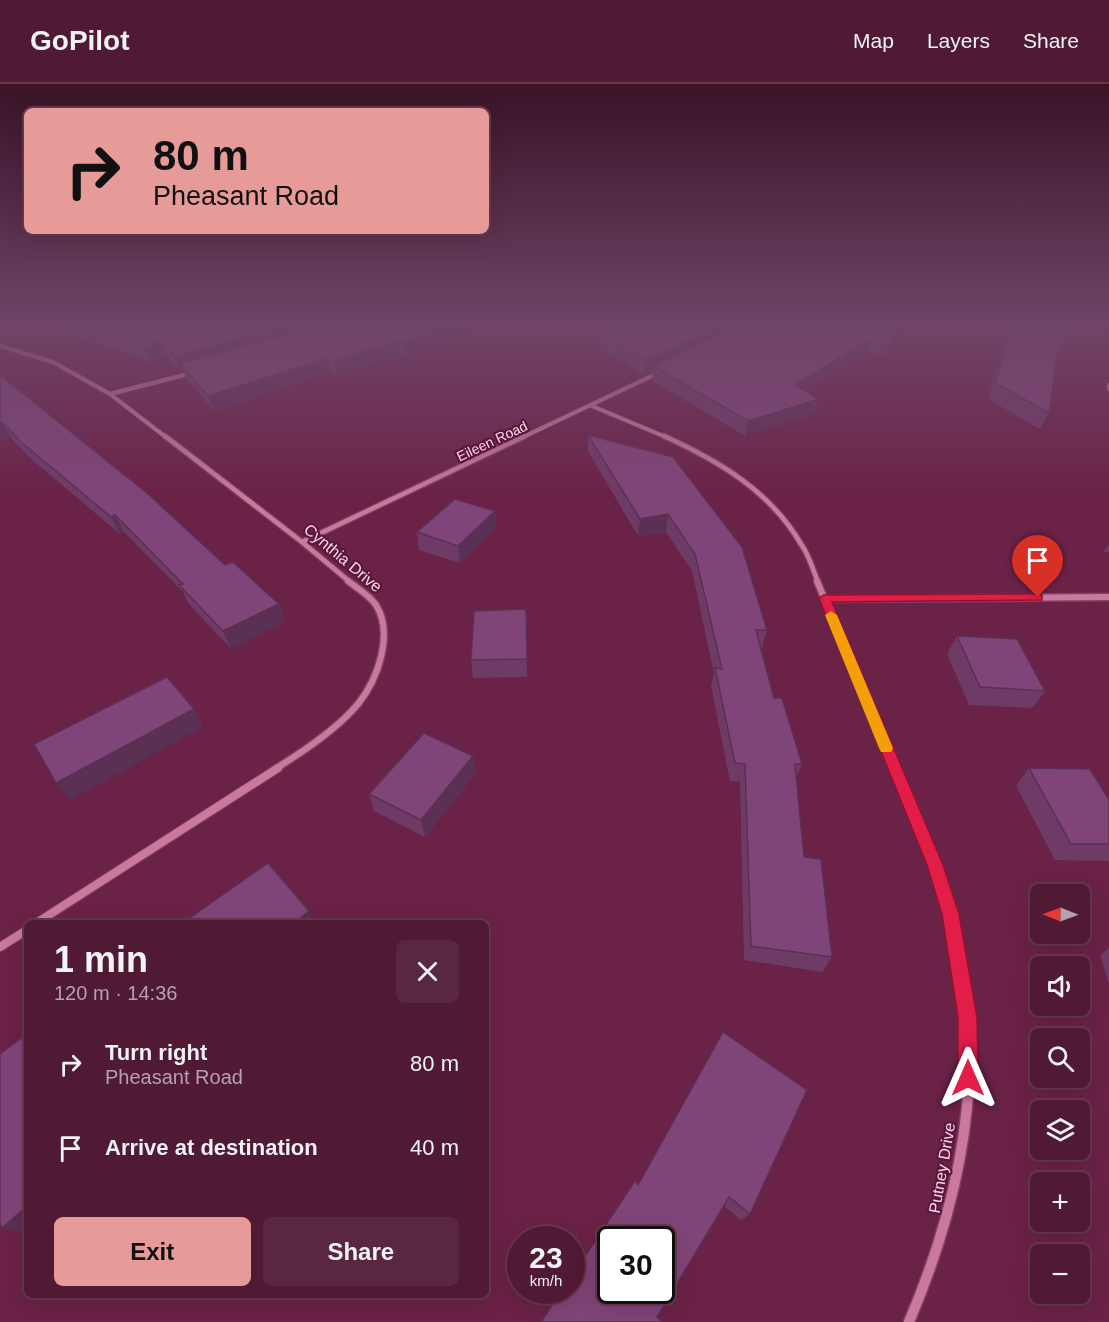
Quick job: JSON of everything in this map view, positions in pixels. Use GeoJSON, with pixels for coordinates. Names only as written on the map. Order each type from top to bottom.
{"type":"FeatureCollection","features":[{"type":"Feature","properties":{"kind":"street","name":"Cynthia Drive"},"geometry":{"type":"LineString","coordinates":[[41,920],[311,746],[358,704],[374,676],[382,650],[384,622],[375,603],[302,542],[110,394],[90,383]]}},
{"type":"Feature","properties":{"kind":"street"},"geometry":{"type":"LineString","coordinates":[[110,394],[153,383]]}},
{"type":"Feature","properties":{"kind":"street","name":"Eileen Road"},"geometry":{"type":"LineString","coordinates":[[302,542],[639,383]]}},
{"type":"Feature","properties":{"kind":"street","name":"Putney Drive"},"geometry":{"type":"LineString","coordinates":[[592,406],[698,451],[725,466],[786,517],[824,598],[935,865],[950,914],[968,1017],[968,1078],[962,1148],[951,1209],[909,1322]]}},
{"type":"Feature","properties":{"kind":"street"},"geometry":{"type":"LineString","coordinates":[[824,598],[1109,597]]}},
{"type":"Feature","properties":{"kind":"street"},"geometry":{"type":"LineString","coordinates":[[0,947],[24,932]]}},
{"type":"Feature","properties":{"kind":"building"},"geometry":{"type":"Polygon","coordinates":[[[0,383],[10,383],[147,493],[225,565],[233,562],[279,604],[223,631],[179,585],[183,584],[115,515],[111,517],[20,441],[2,422],[0,423],[0,383]]]}},
{"type":"Feature","properties":{"kind":"building"},"geometry":{"type":"Polygon","coordinates":[[[197,383],[250,383],[208,396],[197,383]]]}},
{"type":"Feature","properties":{"kind":"building"},"geometry":{"type":"Polygon","coordinates":[[[682,383],[799,383],[795,385],[819,399],[748,421],[682,383]]]}},
{"type":"Feature","properties":{"kind":"building"},"geometry":{"type":"Polygon","coordinates":[[[995,383],[1053,383],[1049,413],[995,383]]]}},
{"type":"Feature","properties":{"kind":"building"},"geometry":{"type":"Polygon","coordinates":[[[588,435],[673,457],[742,547],[767,630],[756,630],[774,698],[782,698],[802,764],[795,764],[804,857],[821,859],[832,957],[751,946],[745,764],[735,763],[715,668],[722,669],[695,554],[668,514],[640,519],[588,435]]]}},
{"type":"Feature","properties":{"kind":"building"},"geometry":{"type":"Polygon","coordinates":[[[455,499],[495,511],[458,546],[417,532],[455,499]]]}},
{"type":"Feature","properties":{"kind":"building"},"geometry":{"type":"Polygon","coordinates":[[[526,609],[527,659],[471,660],[474,611],[526,609]]]}},
{"type":"Feature","properties":{"kind":"building"},"geometry":{"type":"Polygon","coordinates":[[[957,636],[1017,639],[1045,691],[980,687],[957,636]]]}},
{"type":"Feature","properties":{"kind":"building"},"geometry":{"type":"Polygon","coordinates":[[[167,677],[194,709],[56,783],[34,744],[167,677]]]}},
{"type":"Feature","properties":{"kind":"building"},"geometry":{"type":"Polygon","coordinates":[[[424,733],[473,756],[421,820],[369,794],[424,733]]]}},
{"type":"Feature","properties":{"kind":"building"},"geometry":{"type":"Polygon","coordinates":[[[1029,768],[1090,769],[1109,800],[1109,844],[1071,844],[1029,768]]]}},
{"type":"Feature","properties":{"kind":"building"},"geometry":{"type":"Polygon","coordinates":[[[268,863],[309,911],[298,920],[187,920],[268,863]]]}},
{"type":"Feature","properties":{"kind":"building"},"geometry":{"type":"Polygon","coordinates":[[[723,1032],[807,1090],[750,1214],[729,1197],[675,1287],[675,1226],[605,1226],[635,1181],[638,1185],[723,1032]]]}},
{"type":"Feature","properties":{"kind":"building"},"geometry":{"type":"Polygon","coordinates":[[[24,1036],[24,1209],[2,1228],[0,1224],[0,1054],[24,1036]]]}},
{"type":"Feature","properties":{"kind":"building"},"geometry":{"type":"Polygon","coordinates":[[[597,1238],[597,1304],[665,1304],[657,1317],[662,1322],[541,1322],[553,1304],[585,1304],[585,1256],[597,1238]]]}},
{"type":"Feature","properties":{"kind":"slow traffic"},"geometry":{"type":"LineString","coordinates":[[831,615],[886,748]]}},
{"type":"Feature","properties":{"kind":"route"},"geometry":{"type":"LineString","coordinates":[[968,1078],[968,1017],[950,914],[935,865],[824,598],[1038,597]]}}]}
